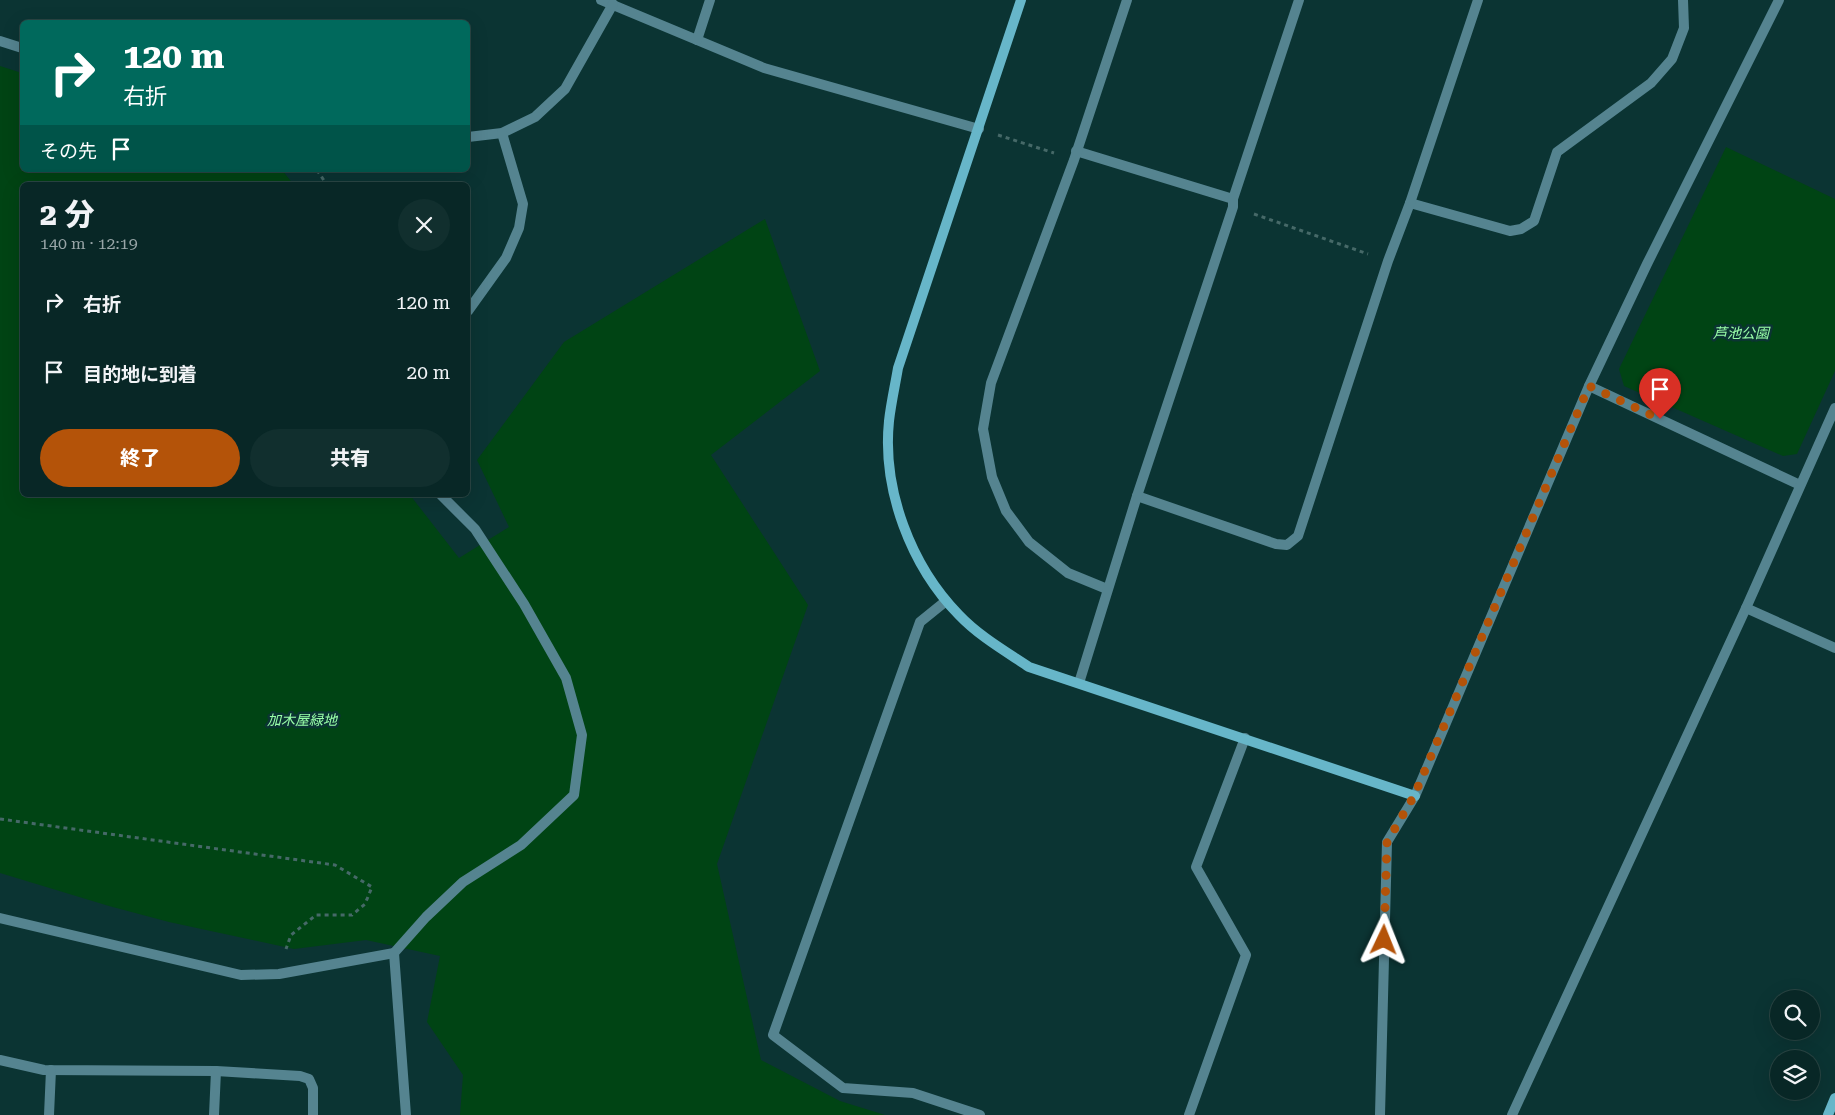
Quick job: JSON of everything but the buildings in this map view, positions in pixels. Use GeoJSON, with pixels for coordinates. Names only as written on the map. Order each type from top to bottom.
{"type":"FeatureCollection","features":[{"type":"Feature","properties":{"kind":"street"},"geometry":{"type":"LineString","coordinates":[[601,0],[764,68],[979,129]]}},
{"type":"Feature","properties":{"kind":"street"},"geometry":{"type":"LineString","coordinates":[[697,40],[710,0]]}},
{"type":"Feature","properties":{"kind":"street"},"geometry":{"type":"LineString","coordinates":[[1021,0],[898,368],[889,422],[890,473],[898,513],[918,560],[946,601],[960,616],[990,641],[1029,667],[1414,796]]}},
{"type":"Feature","properties":{"kind":"street"},"geometry":{"type":"LineString","coordinates":[[1107,589],[1068,573],[1029,542],[1006,511],[992,477],[983,429],[991,384],[1075,155],[1128,0]]}},
{"type":"Feature","properties":{"kind":"street"},"geometry":{"type":"LineString","coordinates":[[1079,683],[1107,589],[1299,0]]}},
{"type":"Feature","properties":{"kind":"street"},"geometry":{"type":"LineString","coordinates":[[1137,496],[1276,544],[1287,545],[1298,536],[1388,261],[1410,203],[1478,0]]}},
{"type":"Feature","properties":{"kind":"street"},"geometry":{"type":"LineString","coordinates":[[1410,203],[1510,231],[1521,229],[1534,221],[1557,152],[1651,83],[1672,59],[1684,28],[1683,0]]}},
{"type":"Feature","properties":{"kind":"street"},"geometry":{"type":"LineString","coordinates":[[1380,1115],[1387,842],[1414,796],[1589,386],[1647,264],[1780,0]]}},
{"type":"Feature","properties":{"kind":"street"},"geometry":{"type":"LineString","coordinates":[[470,137],[502,133],[535,117],[565,89],[613,4]]}},
{"type":"Feature","properties":{"kind":"street"},"geometry":{"type":"LineString","coordinates":[[0,41],[20,47]]}},
{"type":"Feature","properties":{"kind":"street"},"geometry":{"type":"LineString","coordinates":[[470,308],[506,258],[519,228],[522,204],[502,133]]}},
{"type":"Feature","properties":{"kind":"street"},"geometry":{"type":"LineString","coordinates":[[1075,155],[1233,203]]}},
{"type":"Feature","properties":{"kind":"street"},"geometry":{"type":"LineString","coordinates":[[1589,386],[1800,485]]}},
{"type":"Feature","properties":{"kind":"street"},"geometry":{"type":"LineString","coordinates":[[1512,1115],[1746,608],[1835,408]]}},
{"type":"Feature","properties":{"kind":"street"},"geometry":{"type":"LineString","coordinates":[[0,918],[241,975],[279,974],[394,953],[426,917],[463,882],[521,846],[574,795],[582,735],[566,678],[524,604],[475,529],[443,497]]}},
{"type":"Feature","properties":{"kind":"street"},"geometry":{"type":"LineString","coordinates":[[946,601],[920,622],[773,1035],[842,1088],[913,1093],[980,1115]]}},
{"type":"Feature","properties":{"kind":"street"},"geometry":{"type":"LineString","coordinates":[[1746,608],[1835,648]]}},
{"type":"Feature","properties":{"kind":"street"},"geometry":{"type":"LineString","coordinates":[[1190,1115],[1246,954],[1196,868],[1245,738]]}},
{"type":"Feature","properties":{"kind":"street"},"geometry":{"type":"LineString","coordinates":[[394,953],[406,1115]]}},
{"type":"Feature","properties":{"kind":"street"},"geometry":{"type":"LineString","coordinates":[[0,1060],[51,1070],[216,1071],[300,1076],[309,1079],[313,1088],[313,1115]]}},
{"type":"Feature","properties":{"kind":"street"},"geometry":{"type":"LineString","coordinates":[[49,1115],[51,1070]]}},
{"type":"Feature","properties":{"kind":"street"},"geometry":{"type":"LineString","coordinates":[[214,1115],[216,1071]]}},
{"type":"Feature","properties":{"kind":"street"},"geometry":{"type":"LineString","coordinates":[[1828,1115],[1835,1098]]}},
{"type":"Feature","properties":{"kind":"path"},"geometry":{"type":"LineString","coordinates":[[979,129],[1075,155]]}},
{"type":"Feature","properties":{"kind":"path"},"geometry":{"type":"LineString","coordinates":[[1233,203],[1388,261]]}},
{"type":"Feature","properties":{"kind":"path"},"geometry":{"type":"LineString","coordinates":[[0,819],[335,865],[372,887],[365,904],[352,915],[316,915],[291,935],[279,974]]}},
{"type":"Feature","properties":{"kind":"green space","name":"加木屋緑地"},"geometry":{"type":"Polygon","coordinates":[[[0,66],[20,72],[20,172],[284,172],[292,182],[20,182],[20,497],[412,497],[459,558],[509,527],[477,460],[564,342],[765,219],[820,371],[711,455],[808,605],[717,864],[761,1060],[840,1101],[885,1115],[460,1115],[463,1075],[427,1022],[440,956],[366,940],[294,949],[169,922],[0,873],[0,66]]]}},
{"type":"Feature","properties":{"kind":"green space","name":"芦池公園"},"geometry":{"type":"Polygon","coordinates":[[[1726,147],[1835,199],[1835,371],[1797,454],[1783,456],[1624,386],[1619,369],[1726,147]]]}},
{"type":"Feature","properties":{"kind":"route"},"geometry":{"type":"LineString","coordinates":[[1384,940],[1387,842],[1414,796],[1589,386],[1660,419]]}}]}
